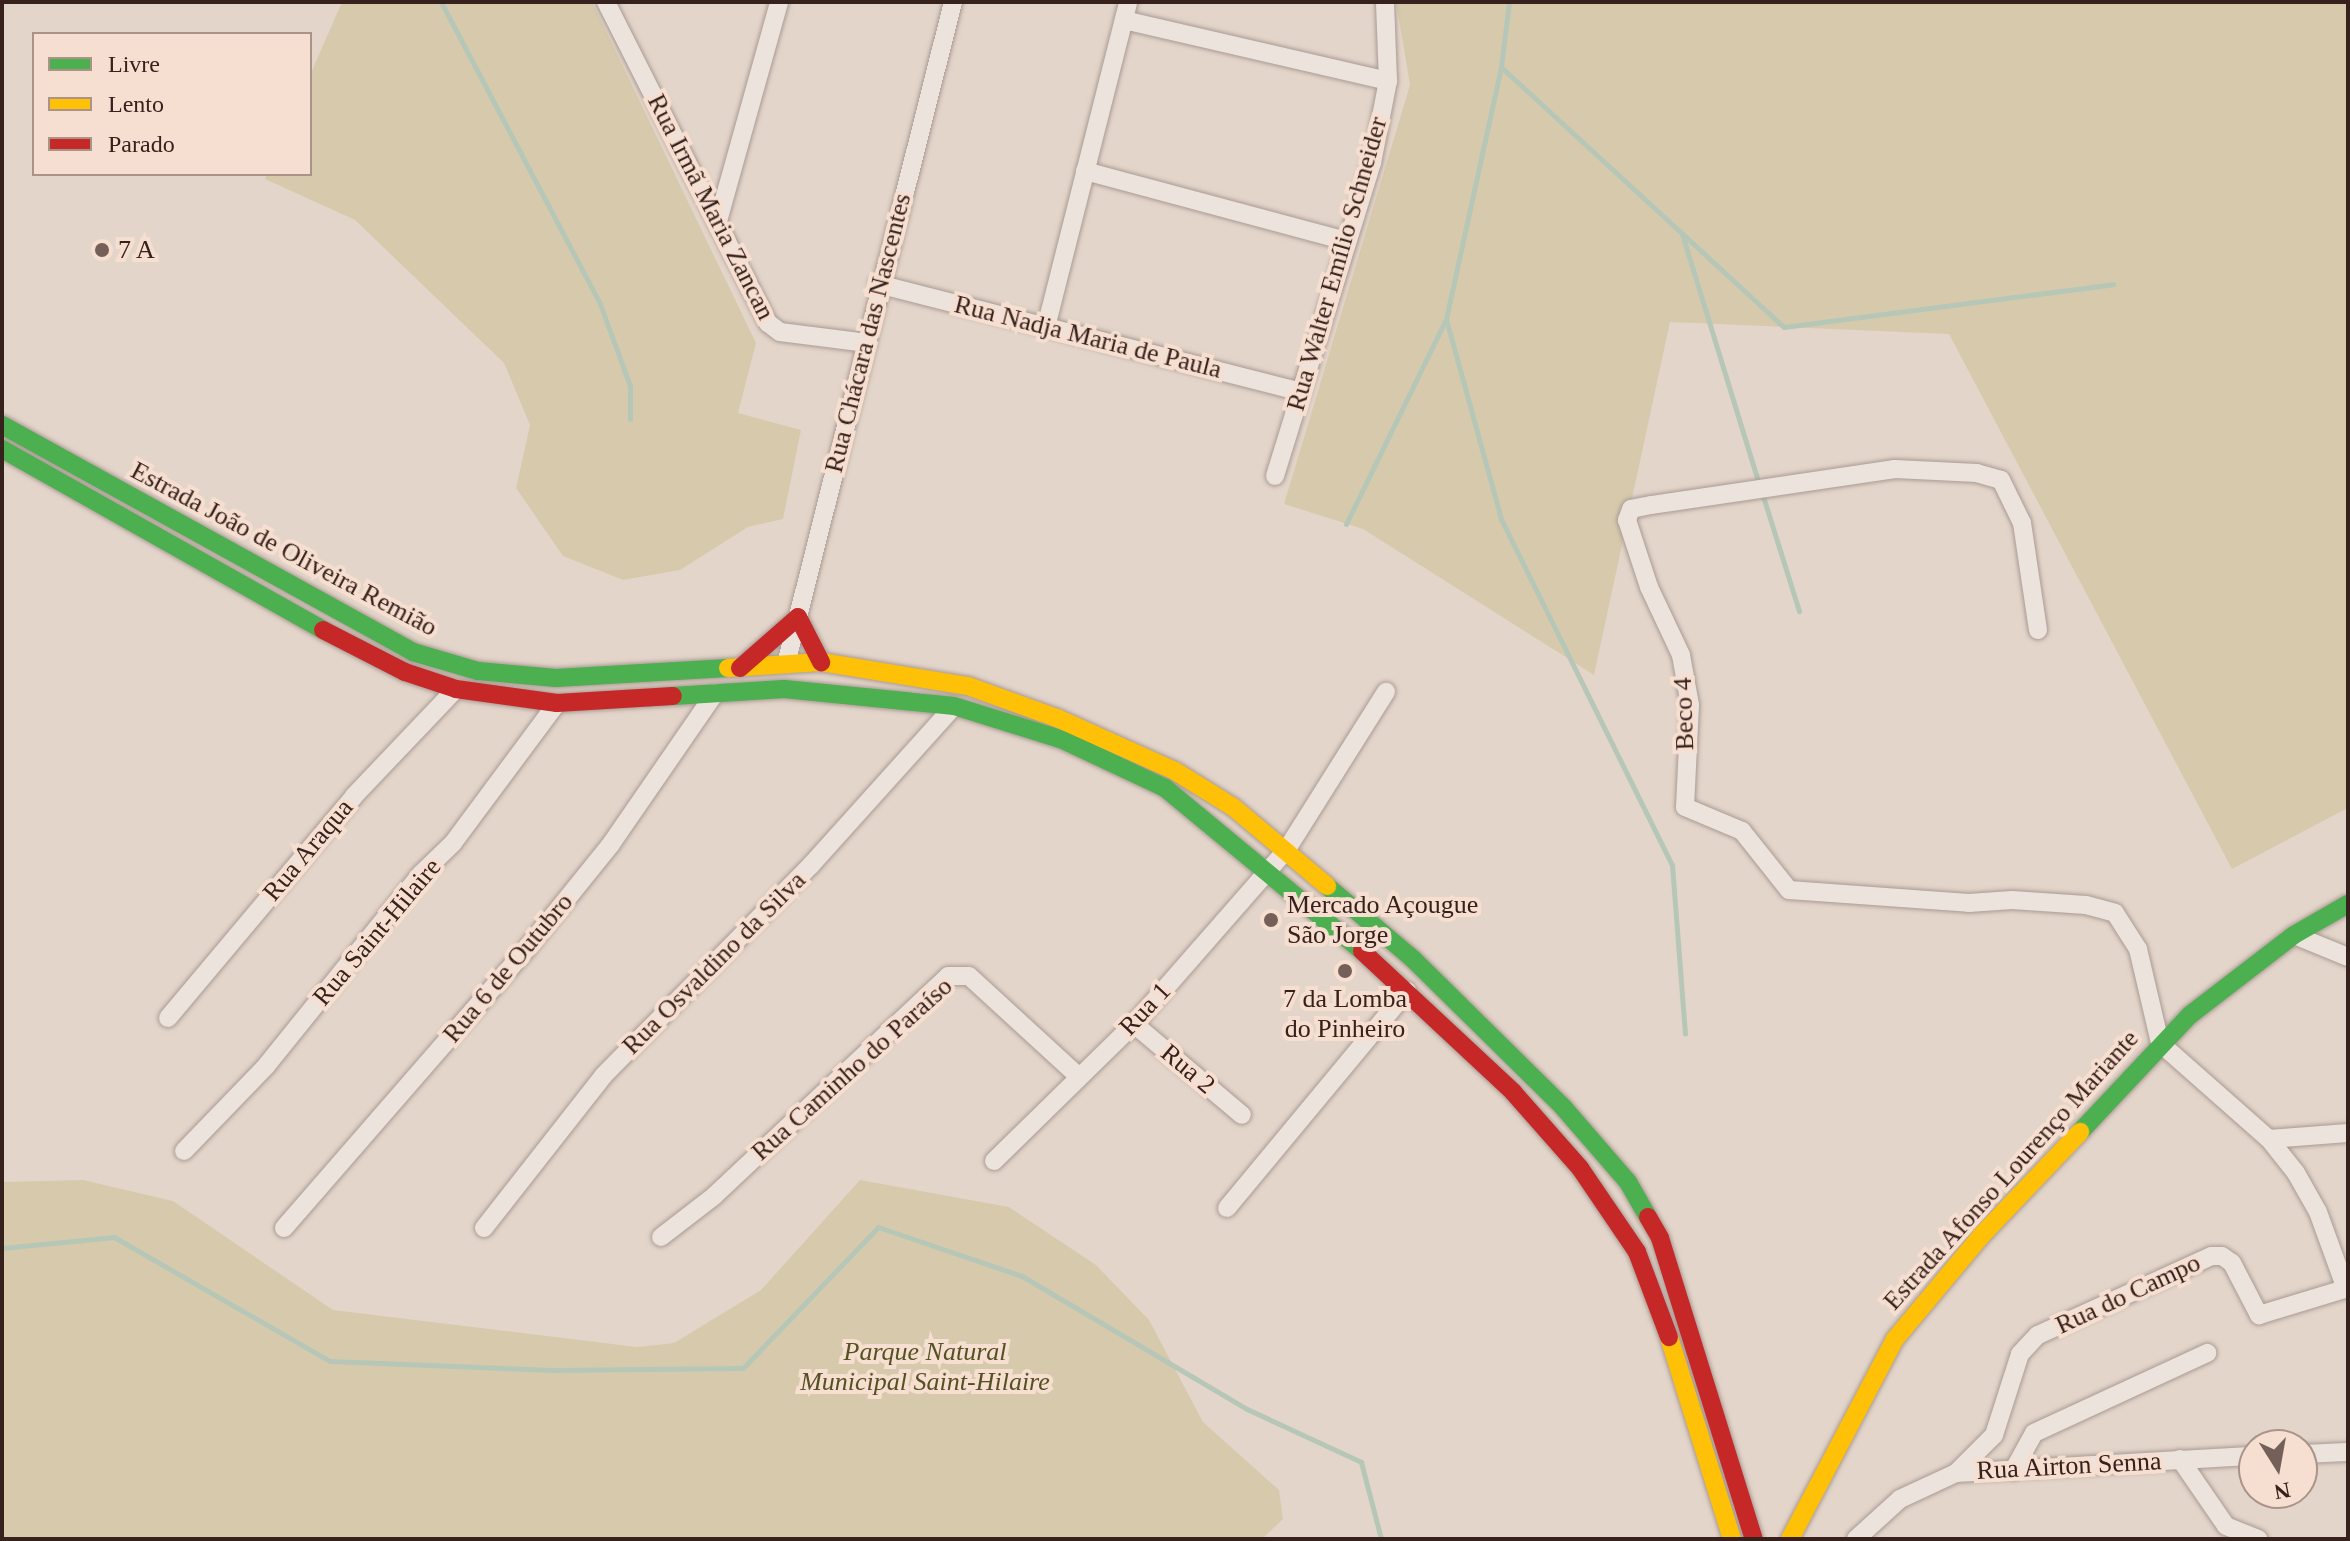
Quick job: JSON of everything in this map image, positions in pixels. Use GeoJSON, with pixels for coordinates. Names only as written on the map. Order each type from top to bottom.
{"type":"FeatureCollection","features":[{"type":"Feature","properties":{"kind":"main road","name":"Estrada João de Oliveira Remião"},"geometry":{"type":"LineString","coordinates":[[2,425],[413,652],[478,671],[556,678],[821,662],[968,686],[1057,718],[1175,771],[1287,849],[1413,959],[1563,1107],[1628,1182],[1660,1238],[1754,1539]]}},
{"type":"Feature","properties":{"kind":"main road","name":"Estrada João de Oliveira Remião"},"geometry":{"type":"LineString","coordinates":[[2,449],[333,636],[405,672],[456,689],[557,703],[784,689],[954,706],[1063,740],[1165,788],[1269,869],[1407,991],[1543,1124],[1589,1179],[1637,1252],[1668,1334],[1732,1539]]}},
{"type":"Feature","properties":{"kind":"main road"},"geometry":{"type":"LineString","coordinates":[[333,636],[345,616]]}},
{"type":"Feature","properties":{"kind":"main road"},"geometry":{"type":"LineString","coordinates":[[740,668],[798,617],[821,662]]}},
{"type":"Feature","properties":{"kind":"main road"},"geometry":{"type":"LineString","coordinates":[[612,700],[786,664],[954,706]]}},
{"type":"Feature","properties":{"kind":"main road","name":"Estrada Afonso Lourenço Mariante"},"geometry":{"type":"LineString","coordinates":[[1790,1539],[1832,1451],[1895,1339],[1981,1236],[2160,1043],[2294,935],[2348,904]]}},
{"type":"Feature","properties":{"kind":"street","name":"Rua Irmã Maria Zancan"},"geometry":{"type":"LineString","coordinates":[[606,2],[774,329],[867,343]]}},
{"type":"Feature","properties":{"kind":"street","name":"Rua Chácara das Nascentes"},"geometry":{"type":"LineString","coordinates":[[786,664],[867,343],[878,284],[953,2]]}},
{"type":"Feature","properties":{"kind":"street","name":"Rua Walter Emílio Schneider"},"geometry":{"type":"LineString","coordinates":[[1275,476],[1372,163],[1388,81],[1385,2]]}},
{"type":"Feature","properties":{"kind":"street"},"geometry":{"type":"LineString","coordinates":[[718,221],[774,4]]}},
{"type":"Feature","properties":{"kind":"street"},"geometry":{"type":"LineString","coordinates":[[1046,327],[1126,11],[1388,81]]}},
{"type":"Feature","properties":{"kind":"street"},"geometry":{"type":"LineString","coordinates":[[1085,171],[1346,241]]}},
{"type":"Feature","properties":{"kind":"street","name":"Rua Nadja Maria de Paula"},"geometry":{"type":"LineString","coordinates":[[878,284],[1299,391]]}},
{"type":"Feature","properties":{"kind":"street","name":"Beco 4"},"geometry":{"type":"LineString","coordinates":[[2038,630],[2022,523],[2001,480],[1977,473],[1895,469],[1641,507],[1631,509],[1627,520],[1649,587],[1681,655],[1690,705],[1685,807],[1742,831],[1789,890],[1969,903],[2086,905],[2115,913],[2138,949],[2160,1043]]}},
{"type":"Feature","properties":{"kind":"street","name":"Rua Araqua"},"geometry":{"type":"LineString","coordinates":[[168,1018],[354,796],[456,689]]}},
{"type":"Feature","properties":{"kind":"street","name":"Rua 1"},"geometry":{"type":"LineString","coordinates":[[994,1161],[1134,1024],[1287,849],[1386,692]]}},
{"type":"Feature","properties":{"kind":"street","name":"Rua 6 de Outubro"},"geometry":{"type":"LineString","coordinates":[[284,1228],[528,947],[611,844],[715,693]]}},
{"type":"Feature","properties":{"kind":"street","name":"Rua Saint-Hilaire"},"geometry":{"type":"LineString","coordinates":[[184,1151],[266,1066],[421,874],[453,843],[557,703]]}},
{"type":"Feature","properties":{"kind":"street","name":"Rua Osvaldino da Silva"},"geometry":{"type":"LineString","coordinates":[[484,1228],[604,1075],[811,865],[954,706]]}},
{"type":"Feature","properties":{"kind":"street"},"geometry":{"type":"LineString","coordinates":[[2294,935],[2348,957]]}},
{"type":"Feature","properties":{"kind":"street","name":"Rua Caminho do Paraíso"},"geometry":{"type":"LineString","coordinates":[[661,1237],[714,1196],[948,976],[969,976],[1078,1076]]}},
{"type":"Feature","properties":{"kind":"street"},"geometry":{"type":"LineString","coordinates":[[1227,1208],[1407,991]]}},
{"type":"Feature","properties":{"kind":"street","name":"Rua 2"},"geometry":{"type":"LineString","coordinates":[[1134,1024],[1242,1115]]}},
{"type":"Feature","properties":{"kind":"street"},"geometry":{"type":"LineString","coordinates":[[2160,1043],[2269,1139],[2318,1212],[2347,1289]]}},
{"type":"Feature","properties":{"kind":"street"},"geometry":{"type":"LineString","coordinates":[[2269,1139],[2348,1133]]}},
{"type":"Feature","properties":{"kind":"street","name":"Rua do Campo"},"geometry":{"type":"LineString","coordinates":[[1956,1473],[1994,1435],[2020,1354],[2038,1335],[2211,1256],[2222,1256],[2232,1263],[2259,1315],[2347,1289]]}},
{"type":"Feature","properties":{"kind":"street"},"geometry":{"type":"LineString","coordinates":[[2013,1471],[2034,1433],[2207,1353]]}},
{"type":"Feature","properties":{"kind":"street"},"geometry":{"type":"LineString","coordinates":[[2318,1453],[2348,1452]]}},
{"type":"Feature","properties":{"kind":"street","name":"Rua Airton Senna"},"geometry":{"type":"LineString","coordinates":[[1856,1539],[1900,1499],[1956,1473],[2238,1457]]}},
{"type":"Feature","properties":{"kind":"street"},"geometry":{"type":"LineString","coordinates":[[2180,1459],[2226,1526],[2258,1539]]}},
{"type":"Feature","properties":{"kind":"green space"},"geometry":{"type":"Polygon","coordinates":[[[342,2],[592,2],[756,343],[738,413],[801,430],[783,519],[748,527],[680,570],[623,580],[563,556],[516,488],[530,425],[504,363],[355,220],[265,179],[266,176],[312,176],[312,70],[342,2]]]}},
{"type":"Feature","properties":{"kind":"green space"},"geometry":{"type":"Polygon","coordinates":[[[1396,2],[2348,2],[2348,808],[2232,869],[1949,334],[1670,322],[1594,675],[1363,529],[1284,504],[1410,85],[1396,2]]]}},
{"type":"Feature","properties":{"kind":"green space","name":"Parque Natural Municipal Saint-Hilaire"},"geometry":{"type":"Polygon","coordinates":[[[83,1180],[173,1201],[333,1310],[637,1347],[674,1343],[761,1290],[860,1180],[1009,1207],[1096,1265],[1149,1320],[1203,1422],[1279,1490],[1283,1519],[1262,1539],[2,1539],[2,1182],[83,1180]]]}},
{"type":"Feature","properties":{"kind":"waterway"},"geometry":{"type":"LineString","coordinates":[[441,2],[600,304],[630,386],[630,419]]}},
{"type":"Feature","properties":{"kind":"waterway"},"geometry":{"type":"LineString","coordinates":[[1346,524],[1446,319],[1501,67],[1509,2]]}},
{"type":"Feature","properties":{"kind":"waterway"},"geometry":{"type":"LineString","coordinates":[[1501,67],[1784,327],[2113,284]]}},
{"type":"Feature","properties":{"kind":"waterway"},"geometry":{"type":"LineString","coordinates":[[1682,234],[1759,484]]}},
{"type":"Feature","properties":{"kind":"waterway"},"geometry":{"type":"LineString","coordinates":[[1446,319],[1501,519],[1672,865],[1685,1033]]}},
{"type":"Feature","properties":{"kind":"waterway"},"geometry":{"type":"LineString","coordinates":[[1762,493],[1799,611]]}},
{"type":"Feature","properties":{"kind":"waterway"},"geometry":{"type":"LineString","coordinates":[[2,1248],[114,1237],[330,1361],[553,1370],[743,1368],[878,1227],[1022,1276],[1247,1409],[1361,1462],[1381,1539]]}},
{"type":"Feature","properties":{"kind":"traffic: fast"},"geometry":{"type":"LineString","coordinates":[[2,425],[413,652],[478,671],[556,678],[728,668]]}},
{"type":"Feature","properties":{"kind":"traffic: fast"},"geometry":{"type":"LineString","coordinates":[[2,449],[323,630]]}},
{"type":"Feature","properties":{"kind":"traffic: fast"},"geometry":{"type":"LineString","coordinates":[[673,696],[784,689],[954,706],[1063,740],[1165,788],[1362,951]]}},
{"type":"Feature","properties":{"kind":"traffic: fast"},"geometry":{"type":"LineString","coordinates":[[1327,886],[1413,959],[1563,1107],[1628,1182],[1648,1217]]}},
{"type":"Feature","properties":{"kind":"traffic: fast"},"geometry":{"type":"LineString","coordinates":[[2080,1132],[2190,1015],[2294,935],[2348,904]]}},
{"type":"Feature","properties":{"kind":"traffic: slow"},"geometry":{"type":"LineString","coordinates":[[728,668],[821,662],[968,686],[1057,718],[1175,771],[1233,807],[1327,886]]}},
{"type":"Feature","properties":{"kind":"traffic: slow"},"geometry":{"type":"LineString","coordinates":[[1790,1539],[1895,1339],[1981,1236],[2080,1132]]}},
{"type":"Feature","properties":{"kind":"traffic: slow"},"geometry":{"type":"LineString","coordinates":[[1669,1337],[1732,1539]]}},
{"type":"Feature","properties":{"kind":"traffic: jam"},"geometry":{"type":"LineString","coordinates":[[740,668],[798,617],[821,662]]}},
{"type":"Feature","properties":{"kind":"traffic: jam"},"geometry":{"type":"LineString","coordinates":[[323,630],[405,672],[456,689],[557,703],[673,696]]}},
{"type":"Feature","properties":{"kind":"traffic: jam"},"geometry":{"type":"LineString","coordinates":[[1362,951],[1513,1092],[1580,1168],[1637,1252],[1669,1337]]}},
{"type":"Feature","properties":{"kind":"traffic: jam"},"geometry":{"type":"LineString","coordinates":[[1648,1217],[1660,1238],[1754,1539]]}},
{"type":"Feature","properties":{"kind":"place","name":"7 A"},"geometry":{"type":"Point","coordinates":[102,250]}},
{"type":"Feature","properties":{"kind":"place","name":"Mercado Açougue São Jorge"},"geometry":{"type":"Point","coordinates":[1271,920]}},
{"type":"Feature","properties":{"kind":"place","name":"7 da Lomba do Pinheiro"},"geometry":{"type":"Point","coordinates":[1345,971]}}]}
